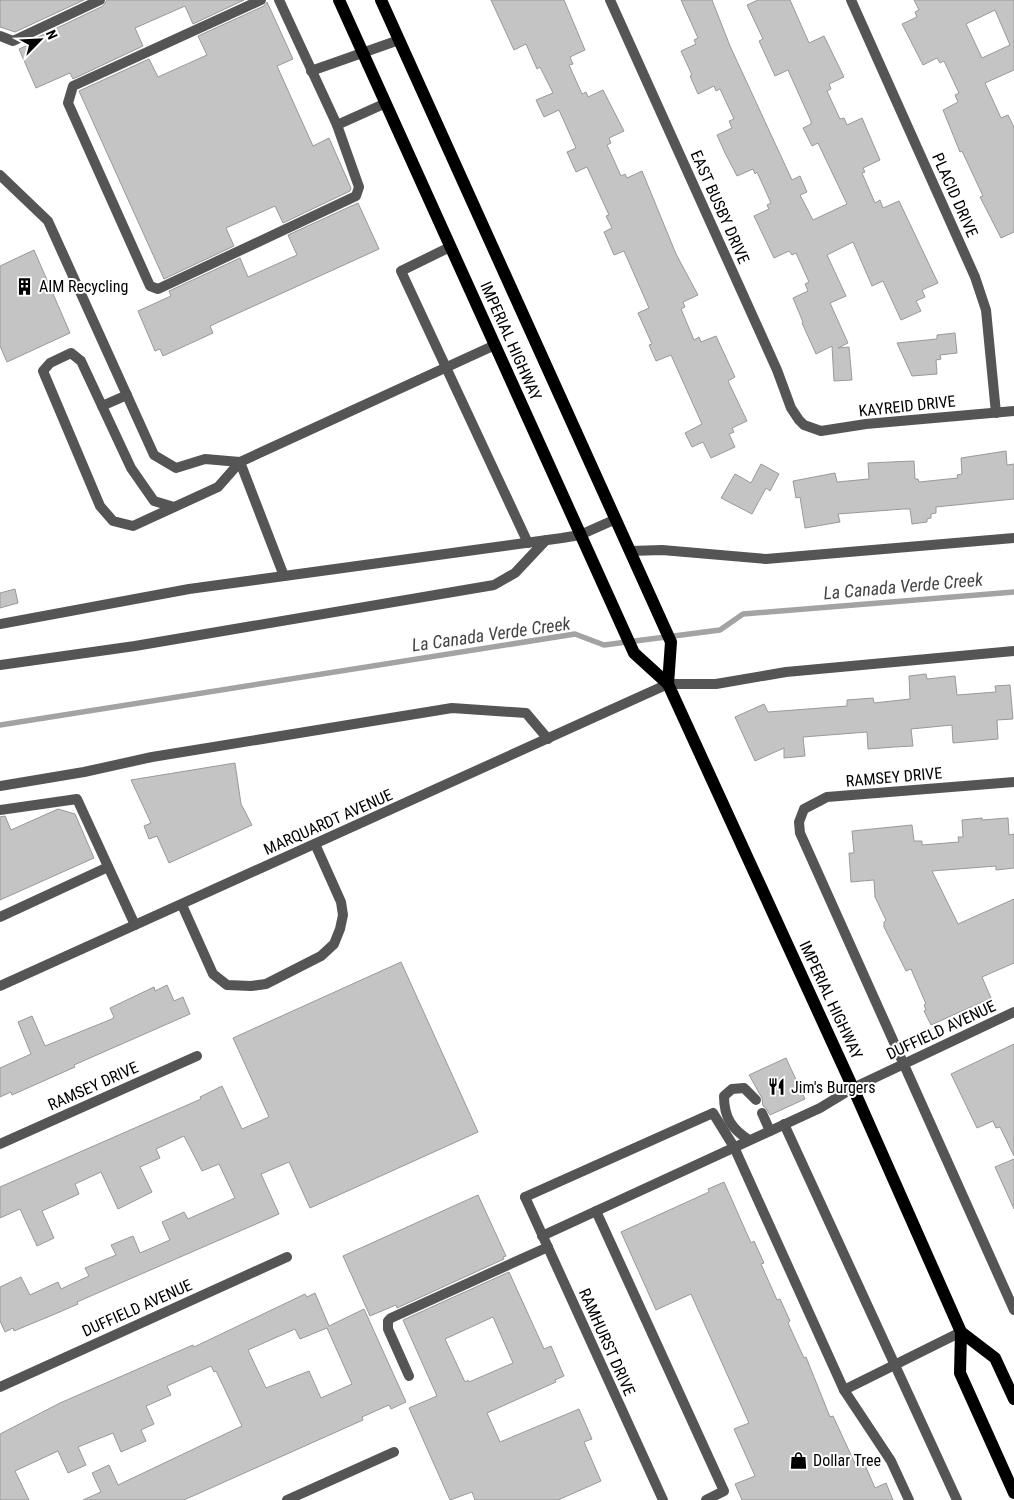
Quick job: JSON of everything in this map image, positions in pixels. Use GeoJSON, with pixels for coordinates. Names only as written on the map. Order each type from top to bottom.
{"type":"FeatureCollection","features":[{"type":"Feature","properties":{"kind":"main road","name":"IMPERIAL HIGHWAY"},"geometry":{"type":"LineString","coordinates":[[339,0],[634,653],[665,677],[853,1088],[961,1332],[960,1373],[1014,1493]]}},
{"type":"Feature","properties":{"kind":"main road","name":"IMPERIAL HIGHWAY"},"geometry":{"type":"LineString","coordinates":[[381,0],[671,642],[665,677]]}},
{"type":"Feature","properties":{"kind":"main road","name":"IMPERIAL HIGHWAY"},"geometry":{"type":"LineString","coordinates":[[961,1332],[995,1358],[1014,1399]]}},
{"type":"Feature","properties":{"kind":"street"},"geometry":{"type":"LineString","coordinates":[[0,36],[14,41],[100,0]]}},
{"type":"Feature","properties":{"kind":"street"},"geometry":{"type":"LineString","coordinates":[[261,0],[73,86],[68,103],[150,286],[158,289],[356,196],[359,187],[337,124],[279,0]]}},
{"type":"Feature","properties":{"kind":"street","name":"EAST BUSBY DRIVE"},"geometry":{"type":"LineString","coordinates":[[610,0],[777,370],[791,408],[804,425]]}},
{"type":"Feature","properties":{"kind":"street","name":"PLACID DRIVE"},"geometry":{"type":"LineString","coordinates":[[851,0],[975,277],[986,310],[996,413]]}},
{"type":"Feature","properties":{"kind":"street"},"geometry":{"type":"LineString","coordinates":[[311,71],[399,40]]}},
{"type":"Feature","properties":{"kind":"street"},"geometry":{"type":"LineString","coordinates":[[337,124],[386,103]]}},
{"type":"Feature","properties":{"kind":"street"},"geometry":{"type":"LineString","coordinates":[[0,175],[48,221],[154,455],[176,468],[205,459],[240,462]]}},
{"type":"Feature","properties":{"kind":"street"},"geometry":{"type":"LineString","coordinates":[[450,247],[401,271],[528,543]]}},
{"type":"Feature","properties":{"kind":"street"},"geometry":{"type":"LineString","coordinates":[[174,507],[154,501],[131,468],[81,361],[72,353],[50,363],[43,371],[100,506],[113,521],[132,526],[174,507],[218,487],[240,462],[495,345]]}},
{"type":"Feature","properties":{"kind":"street"},"geometry":{"type":"LineString","coordinates":[[102,406],[127,395]]}},
{"type":"Feature","properties":{"kind":"street","name":"KAYREID DRIVE"},"geometry":{"type":"LineString","coordinates":[[804,425],[821,430],[1014,411]]}},
{"type":"Feature","properties":{"kind":"street"},"geometry":{"type":"LineString","coordinates":[[240,462],[284,576]]}},
{"type":"Feature","properties":{"kind":"street"},"geometry":{"type":"LineString","coordinates":[[0,624],[189,589],[580,535],[616,519]]}},
{"type":"Feature","properties":{"kind":"street"},"geometry":{"type":"LineString","coordinates":[[630,552],[662,550],[766,559],[1014,538]]}},
{"type":"Feature","properties":{"kind":"street"},"geometry":{"type":"LineString","coordinates":[[0,665],[135,646],[494,585],[515,573],[546,540]]}},
{"type":"Feature","properties":{"kind":"street"},"geometry":{"type":"LineString","coordinates":[[665,677],[716,684],[786,672],[1014,651]]}},
{"type":"Feature","properties":{"kind":"street","name":"MARQUARDT AVENUE"},"geometry":{"type":"LineString","coordinates":[[0,986],[548,739],[665,677]]}},
{"type":"Feature","properties":{"kind":"street"},"geometry":{"type":"LineString","coordinates":[[0,786],[84,772],[152,757],[452,708],[526,713],[548,739]]}},
{"type":"Feature","properties":{"kind":"street","name":"RAMSEY DRIVE"},"geometry":{"type":"LineString","coordinates":[[903,1064],[800,833],[799,822],[804,809],[827,797],[1014,782]]}},
{"type":"Feature","properties":{"kind":"street"},"geometry":{"type":"LineString","coordinates":[[0,810],[77,799],[136,925]]}},
{"type":"Feature","properties":{"kind":"street"},"geometry":{"type":"LineString","coordinates":[[182,904],[213,974],[228,985],[251,986],[266,984],[321,956],[334,944],[340,929],[344,915],[341,902],[315,844]]}},
{"type":"Feature","properties":{"kind":"street"},"geometry":{"type":"LineString","coordinates":[[0,916],[108,867]]}},
{"type":"Feature","properties":{"kind":"street","name":"DUFFIELD AVENUE"},"geometry":{"type":"LineString","coordinates":[[542,1236],[820,1108],[853,1088],[1014,1012]]}},
{"type":"Feature","properties":{"kind":"street","name":"RAMSEY DRIVE"},"geometry":{"type":"LineString","coordinates":[[0,1144],[198,1056]]}},
{"type":"Feature","properties":{"kind":"street"},"geometry":{"type":"LineString","coordinates":[[903,1064],[1014,1310]]}},
{"type":"Feature","properties":{"kind":"street"},"geometry":{"type":"LineString","coordinates":[[749,1140],[734,1130],[724,1111],[724,1096],[732,1089],[744,1088],[756,1100]]}},
{"type":"Feature","properties":{"kind":"street"},"geometry":{"type":"LineString","coordinates":[[762,1113],[770,1131]]}},
{"type":"Feature","properties":{"kind":"street","name":"RAMHURST DRIVE"},"geometry":{"type":"LineString","coordinates":[[663,1500],[525,1197],[713,1114],[734,1147]]}},
{"type":"Feature","properties":{"kind":"street"},"geometry":{"type":"LineString","coordinates":[[784,1124],[957,1500]]}},
{"type":"Feature","properties":{"kind":"street"},"geometry":{"type":"LineString","coordinates":[[734,1147],[844,1390],[891,1460],[909,1500]]}},
{"type":"Feature","properties":{"kind":"street"},"geometry":{"type":"LineString","coordinates":[[596,1211],[724,1491],[706,1500]]}},
{"type":"Feature","properties":{"kind":"street"},"geometry":{"type":"LineString","coordinates":[[408,1376],[388,1329],[388,1321],[391,1318],[548,1247]]}},
{"type":"Feature","properties":{"kind":"street","name":"DUFFIELD AVENUE"},"geometry":{"type":"LineString","coordinates":[[0,1387],[287,1257]]}},
{"type":"Feature","properties":{"kind":"street"},"geometry":{"type":"LineString","coordinates":[[844,1390],[961,1332]]}},
{"type":"Feature","properties":{"kind":"street"},"geometry":{"type":"LineString","coordinates":[[287,1500],[394,1452]]}},
{"type":"Feature","properties":{"kind":"building"},"geometry":{"type":"Polygon","coordinates":[[[0,0],[84,0],[15,32],[0,27],[0,0]]]}},
{"type":"Feature","properties":{"kind":"building"},"geometry":{"type":"Polygon","coordinates":[[[107,0],[244,0],[193,24],[185,6],[135,28],[143,46],[73,79],[70,73],[36,88],[19,49],[38,41],[34,39],[103,6],[107,0]]]}},
{"type":"Feature","properties":{"kind":"building"},"geometry":{"type":"Polygon","coordinates":[[[491,0],[564,0],[585,50],[570,57],[573,64],[569,65],[582,94],[586,92],[588,97],[603,90],[624,131],[609,138],[611,143],[607,145],[621,176],[625,174],[627,178],[642,171],[676,254],[698,295],[683,302],[685,307],[681,309],[694,340],[699,337],[701,342],[716,336],[735,377],[728,381],[747,421],[732,428],[734,432],[729,434],[735,447],[711,458],[703,442],[692,447],[685,433],[702,424],[671,355],[656,361],[649,345],[652,344],[638,313],[649,308],[624,251],[614,255],[604,232],[612,228],[606,216],[609,215],[587,167],[576,172],[567,152],[576,148],[559,110],[544,117],[536,100],[553,93],[540,67],[537,69],[526,44],[514,50],[491,0]]]}},
{"type":"Feature","properties":{"kind":"building"},"geometry":{"type":"Polygon","coordinates":[[[681,0],[712,0],[730,46],[792,180],[800,176],[807,192],[800,195],[813,220],[847,204],[818,143],[812,146],[803,128],[811,124],[811,121],[788,70],[775,76],[759,41],[763,39],[747,5],[758,0],[790,0],[809,43],[824,36],[844,77],[829,84],[831,89],[827,91],[840,119],[844,118],[847,125],[862,118],[880,160],[863,168],[865,172],[862,173],[875,203],[880,200],[883,208],[899,201],[938,283],[922,290],[925,297],[916,301],[921,311],[901,320],[883,281],[872,286],[853,242],[827,255],[846,296],[830,303],[848,343],[838,348],[849,347],[852,380],[834,381],[832,346],[816,354],[793,298],[808,291],[805,284],[809,282],[796,253],[792,255],[789,251],[774,258],[754,216],[769,209],[767,205],[771,203],[757,172],[755,174],[753,169],[737,176],[717,135],[732,128],[729,121],[734,119],[720,89],[716,91],[714,86],[698,94],[681,51],[696,44],[694,40],[698,38],[681,0]]]}},
{"type":"Feature","properties":{"kind":"building"},"geometry":{"type":"Polygon","coordinates":[[[914,0],[1014,0],[1014,70],[985,83],[1001,118],[1008,115],[1014,127],[1014,232],[1001,238],[980,197],[983,196],[962,151],[960,152],[943,110],[958,102],[955,95],[959,93],[944,61],[940,63],[937,58],[923,65],[902,24],[917,17],[915,12],[919,10],[914,0]],[[995,10],[966,24],[982,58],[1010,45],[995,10]]]}},
{"type":"Feature","properties":{"kind":"building"},"geometry":{"type":"Polygon","coordinates":[[[267,2],[293,59],[277,66],[313,146],[329,138],[351,188],[350,191],[283,223],[275,206],[226,228],[234,246],[164,279],[79,91],[149,59],[158,77],[207,55],[198,36],[264,6],[267,2]]]}},
{"type":"Feature","properties":{"kind":"building"},"geometry":{"type":"Polygon","coordinates":[[[358,203],[379,249],[210,326],[213,333],[163,356],[160,349],[155,351],[138,311],[171,296],[169,291],[240,258],[248,277],[297,255],[288,235],[358,203]]]}},
{"type":"Feature","properties":{"kind":"building","name":"AIM Recycling"},"geometry":{"type":"Polygon","coordinates":[[[34,250],[70,333],[7,362],[0,346],[0,266],[34,250]]]}},
{"type":"Feature","properties":{"kind":"building"},"geometry":{"type":"Polygon","coordinates":[[[955,333],[957,353],[940,355],[941,359],[936,360],[937,374],[912,376],[897,343],[937,339],[937,335],[955,333]]]}},
{"type":"Feature","properties":{"kind":"building"},"geometry":{"type":"Polygon","coordinates":[[[1006,451],[1007,465],[1014,464],[1014,499],[936,507],[936,513],[931,514],[931,518],[927,519],[927,522],[912,524],[910,509],[903,509],[838,514],[840,522],[805,528],[800,497],[796,498],[793,481],[835,473],[837,482],[869,479],[868,463],[914,461],[915,479],[918,479],[919,482],[958,478],[957,475],[962,474],[961,458],[1006,451]]]}},
{"type":"Feature","properties":{"kind":"building"},"geometry":{"type":"Polygon","coordinates":[[[761,464],[779,474],[770,491],[766,488],[752,514],[721,498],[735,474],[751,483],[761,464]]]}},
{"type":"Feature","properties":{"kind":"building"},"geometry":{"type":"Polygon","coordinates":[[[15,589],[18,603],[0,608],[0,593],[15,589]]]}},
{"type":"Feature","properties":{"kind":"building"},"geometry":{"type":"Polygon","coordinates":[[[926,674],[927,679],[955,676],[957,695],[996,692],[995,686],[1010,685],[1013,719],[997,720],[998,739],[953,743],[952,725],[911,729],[913,746],[868,749],[867,732],[803,737],[805,756],[784,758],[784,748],[755,761],[735,717],[764,704],[768,712],[847,706],[847,700],[873,698],[874,703],[910,699],[909,676],[926,674]]]}},
{"type":"Feature","properties":{"kind":"building"},"geometry":{"type":"Polygon","coordinates":[[[235,763],[241,804],[252,825],[169,863],[157,836],[149,839],[144,826],[151,823],[131,780],[235,763]]]}},
{"type":"Feature","properties":{"kind":"building"},"geometry":{"type":"Polygon","coordinates":[[[58,809],[75,814],[94,858],[0,900],[0,817],[5,816],[11,830],[58,809]]]}},
{"type":"Feature","properties":{"kind":"building"},"geometry":{"type":"Polygon","coordinates":[[[982,818],[982,820],[1008,818],[1009,835],[1014,834],[1014,868],[996,870],[996,866],[932,871],[958,924],[1014,899],[1014,963],[982,977],[991,998],[931,1025],[924,1011],[926,1010],[924,1005],[926,1004],[911,969],[906,971],[884,927],[886,920],[875,897],[874,880],[851,882],[849,853],[854,853],[852,831],[912,825],[914,841],[922,841],[922,845],[959,842],[958,837],[963,837],[962,820],[982,818]]]}},
{"type":"Feature","properties":{"kind":"building"},"geometry":{"type":"Polygon","coordinates":[[[401,962],[478,1132],[310,1208],[289,1162],[261,1174],[279,1214],[77,1302],[78,1304],[55,1314],[14,1331],[13,1328],[5,1332],[0,1321],[0,1287],[21,1277],[30,1295],[58,1282],[61,1289],[89,1276],[85,1268],[116,1255],[111,1245],[133,1236],[140,1253],[170,1240],[162,1222],[184,1212],[188,1219],[235,1198],[219,1164],[202,1171],[184,1136],[156,1149],[160,1158],[140,1167],[152,1192],[118,1209],[101,1172],[75,1184],[79,1194],[42,1211],[54,1238],[37,1246],[20,1209],[0,1218],[0,1187],[201,1099],[200,1097],[222,1086],[242,1129],[269,1117],[233,1038],[401,962]]]}},
{"type":"Feature","properties":{"kind":"building"},"geometry":{"type":"Polygon","coordinates":[[[167,985],[174,1001],[183,997],[190,1014],[74,1065],[75,1067],[12,1095],[11,1092],[0,1097],[0,1068],[31,1054],[18,1022],[32,1016],[45,1046],[112,1019],[114,1017],[110,1008],[154,987],[155,991],[167,985]]]}},
{"type":"Feature","properties":{"kind":"building"},"geometry":{"type":"Polygon","coordinates":[[[1014,1044],[1014,1156],[1000,1127],[996,1128],[993,1121],[977,1128],[951,1074],[1014,1044]]]}},
{"type":"Feature","properties":{"kind":"building","name":"Jim's Burgers"},"geometry":{"type":"Polygon","coordinates":[[[786,1058],[805,1099],[770,1115],[763,1106],[762,1098],[749,1075],[786,1058]]]}},
{"type":"Feature","properties":{"kind":"building"},"geometry":{"type":"Polygon","coordinates":[[[1014,1159],[1014,1209],[995,1167],[1014,1159]]]}},
{"type":"Feature","properties":{"kind":"building"},"geometry":{"type":"Polygon","coordinates":[[[724,1182],[751,1243],[754,1241],[764,1263],[761,1264],[777,1300],[780,1299],[790,1321],[788,1323],[804,1358],[806,1357],[830,1417],[833,1416],[857,1468],[865,1465],[875,1488],[886,1483],[893,1500],[742,1500],[735,1484],[755,1476],[734,1429],[749,1423],[691,1294],[656,1310],[621,1232],[709,1192],[708,1189],[724,1182]]]}},
{"type":"Feature","properties":{"kind":"building"},"geometry":{"type":"Polygon","coordinates":[[[478,1195],[506,1256],[503,1257],[504,1259],[397,1308],[396,1305],[370,1316],[343,1256],[478,1195]]]}},
{"type":"Feature","properties":{"kind":"building"},"geometry":{"type":"Polygon","coordinates":[[[509,1272],[544,1349],[551,1346],[564,1376],[555,1380],[556,1382],[487,1413],[500,1442],[579,1409],[592,1439],[584,1442],[601,1481],[558,1500],[475,1500],[472,1492],[450,1500],[409,1408],[437,1396],[403,1320],[509,1272]],[[493,1317],[445,1339],[465,1382],[513,1363],[493,1317]]]}},
{"type":"Feature","properties":{"kind":"building"},"geometry":{"type":"Polygon","coordinates":[[[315,1293],[329,1326],[364,1309],[406,1402],[391,1409],[389,1405],[362,1417],[363,1420],[184,1500],[83,1500],[101,1492],[92,1473],[109,1465],[118,1485],[242,1426],[216,1371],[214,1372],[211,1366],[167,1386],[171,1395],[146,1406],[154,1424],[141,1430],[146,1441],[121,1452],[113,1433],[78,1447],[86,1465],[68,1473],[58,1451],[15,1471],[29,1500],[0,1500],[0,1434],[60,1403],[193,1345],[194,1347],[305,1294],[307,1297],[315,1293]],[[327,1328],[300,1339],[295,1329],[248,1350],[266,1388],[309,1371],[321,1398],[352,1384],[327,1328]]]}},
{"type":"Feature","properties":{"kind":"waterway","name":"La Canada Verde Creek"},"geometry":{"type":"LineString","coordinates":[[0,725],[575,634],[604,645],[720,630],[743,614],[1014,592]]}},
{"type":"Feature","properties":{"kind":"place","name":"AIM Recycling"},"geometry":{"type":"Point","coordinates":[25,286]}},
{"type":"Feature","properties":{"kind":"place","name":"Jim's Burgers"},"geometry":{"type":"Point","coordinates":[777,1087]}},
{"type":"Feature","properties":{"kind":"place","name":"Dollar Tree"},"geometry":{"type":"Point","coordinates":[799,1460]}}]}
